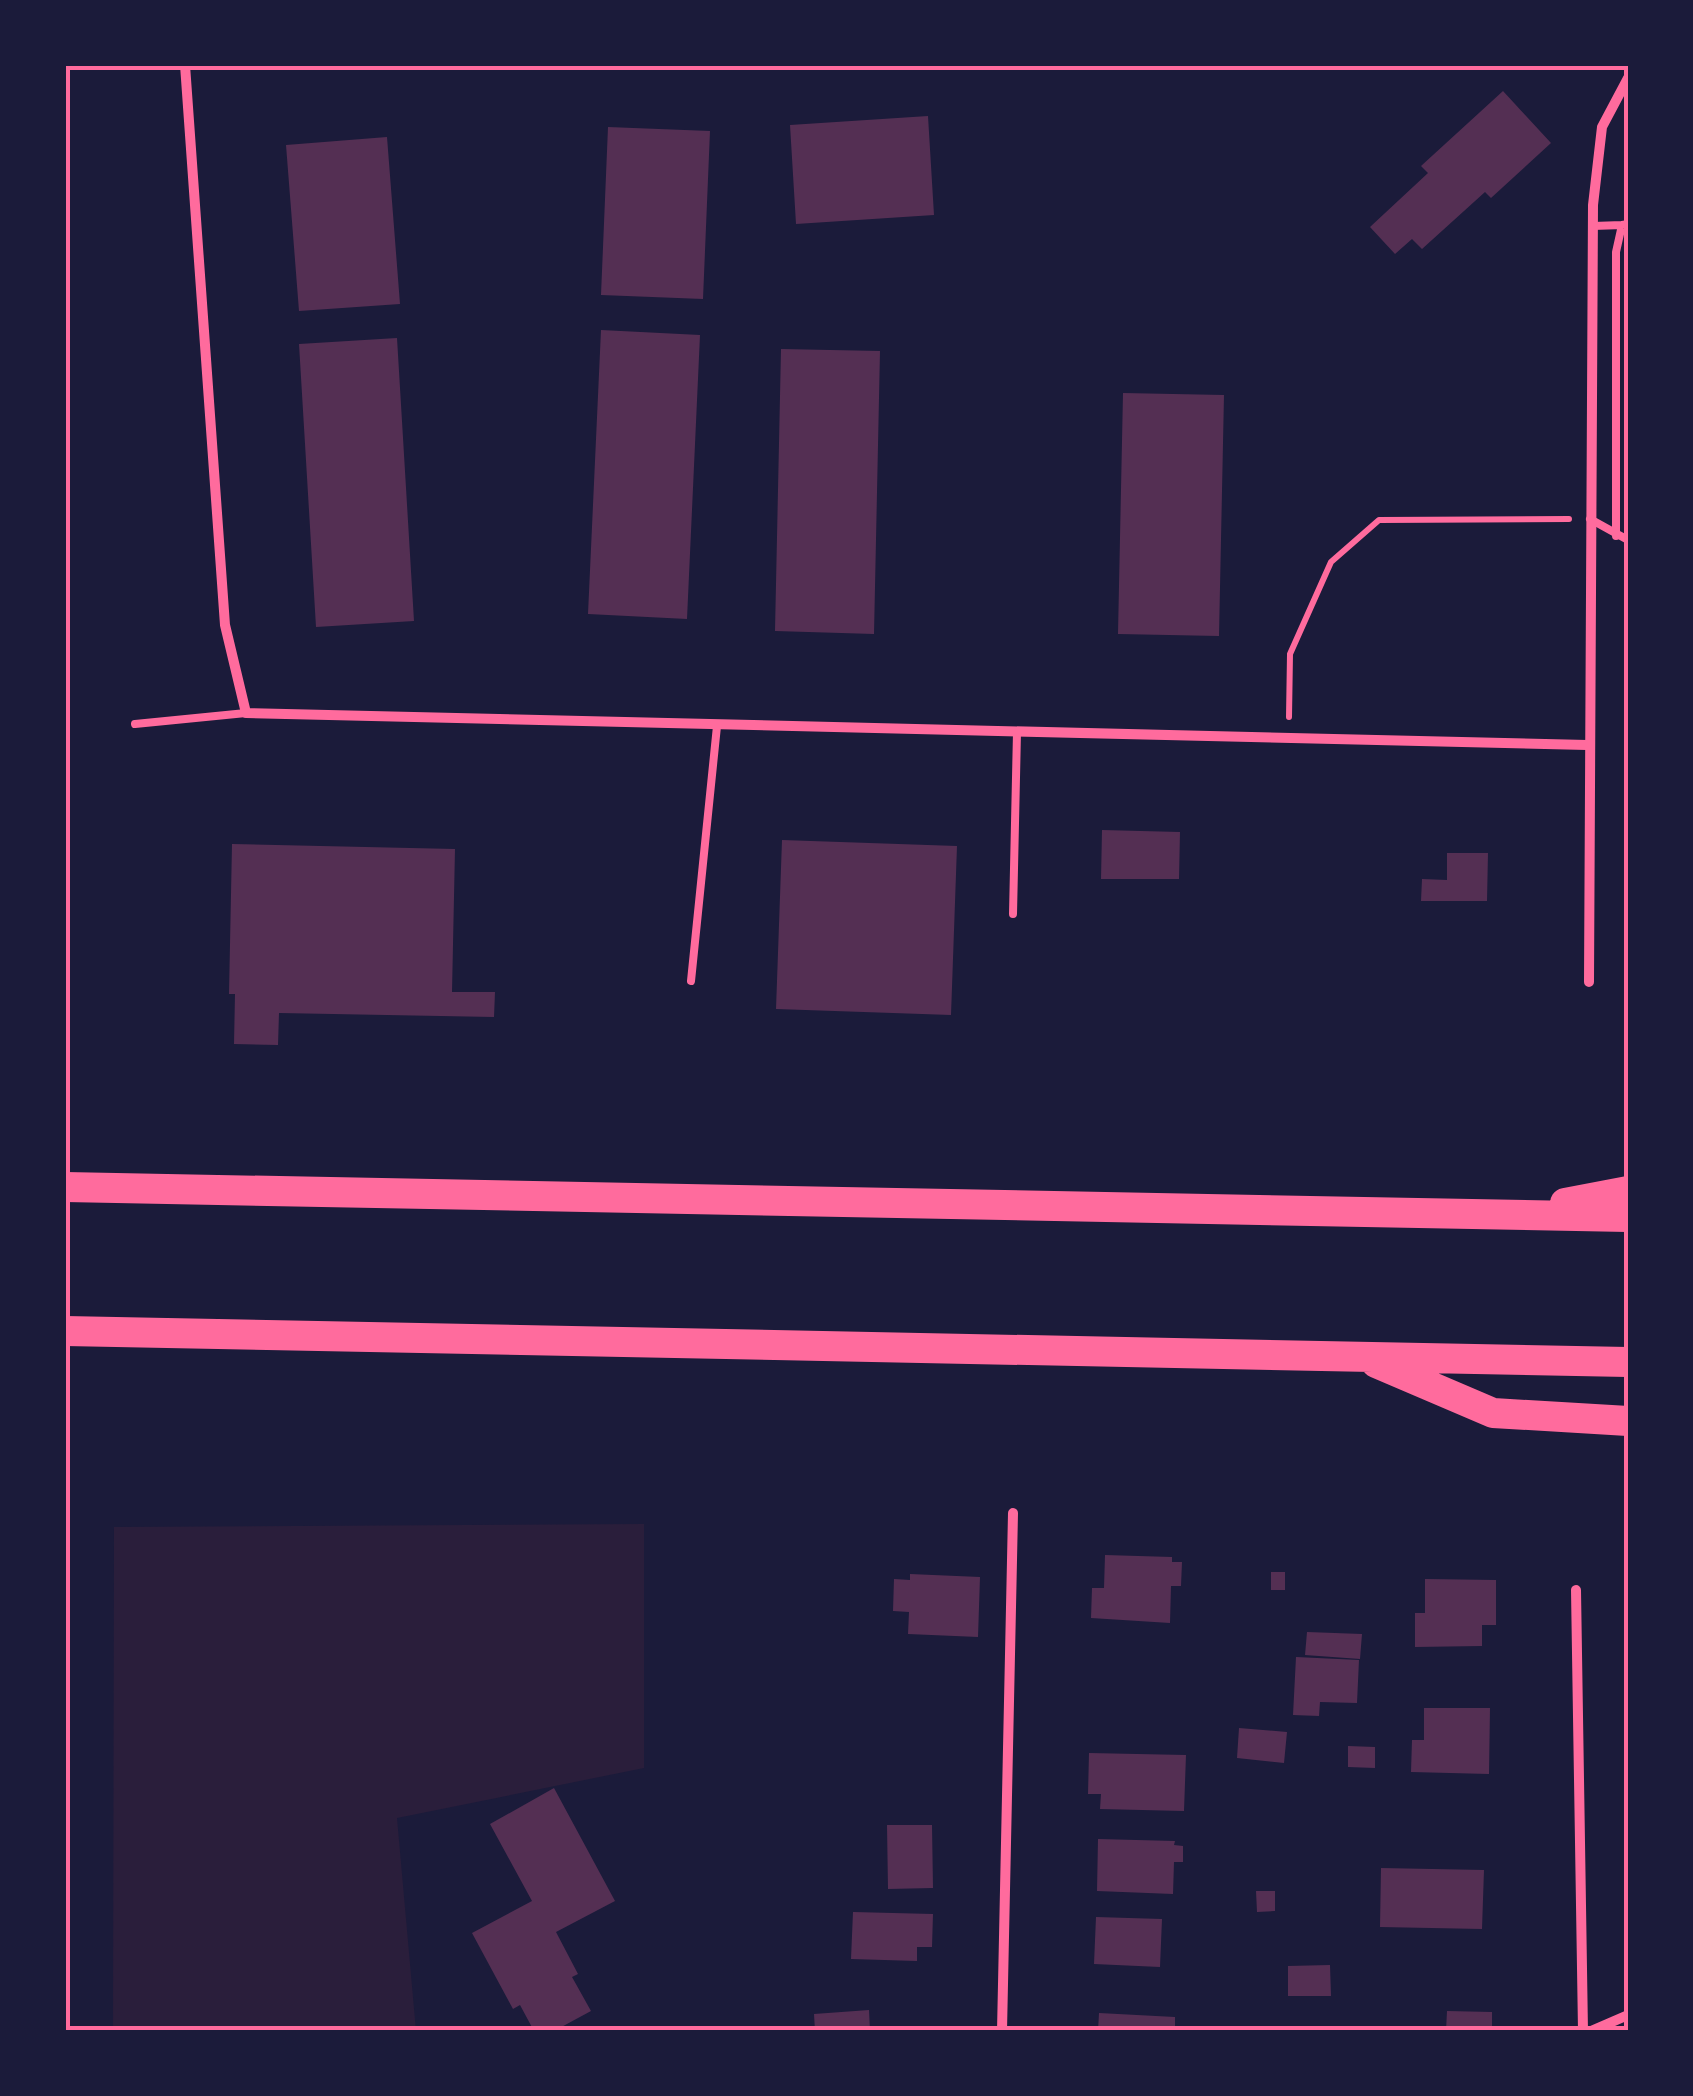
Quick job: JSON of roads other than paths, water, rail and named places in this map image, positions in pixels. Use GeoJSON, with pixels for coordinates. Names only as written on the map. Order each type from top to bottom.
{"type":"FeatureCollection","features":[{"type":"Feature","properties":{"kind":"highway"},"geometry":{"type":"LineString","coordinates":[[65,1187],[1628,1217]]}},
{"type":"Feature","properties":{"kind":"highway"},"geometry":{"type":"LineString","coordinates":[[1498,1215],[1628,1191]]}},
{"type":"Feature","properties":{"kind":"highway"},"geometry":{"type":"LineString","coordinates":[[65,1330],[1628,1362]]}},
{"type":"Feature","properties":{"kind":"highway"},"geometry":{"type":"LineString","coordinates":[[1362,1357],[1493,1413],[1628,1421]]}},
{"type":"Feature","properties":{"kind":"street"},"geometry":{"type":"LineString","coordinates":[[185,65],[225,625],[246,713],[1587,745]]}},
{"type":"Feature","properties":{"kind":"street"},"geometry":{"type":"LineString","coordinates":[[1589,982],[1587,745],[1593,226],[1602,128],[1628,78]]}},
{"type":"Feature","properties":{"kind":"street"},"geometry":{"type":"LineString","coordinates":[[1002,2031],[1013,1513]]}},
{"type":"Feature","properties":{"kind":"street"},"geometry":{"type":"LineString","coordinates":[[1576,1590],[1583,2031]]}},
{"type":"Feature","properties":{"kind":"street"},"geometry":{"type":"LineString","coordinates":[[1590,2031],[1628,2015]]}},
{"type":"Feature","properties":{"kind":"lane"},"geometry":{"type":"LineString","coordinates":[[1593,226],[1625,224],[1616,252],[1616,536]]}},
{"type":"Feature","properties":{"kind":"lane"},"geometry":{"type":"LineString","coordinates":[[1590,519],[1628,540]]}},
{"type":"Feature","properties":{"kind":"lane"},"geometry":{"type":"LineString","coordinates":[[135,724],[246,713]]}},
{"type":"Feature","properties":{"kind":"lane"},"geometry":{"type":"LineString","coordinates":[[691,982],[716,726]]}},
{"type":"Feature","properties":{"kind":"lane"},"geometry":{"type":"LineString","coordinates":[[1013,914],[1017,732]]}}]}
